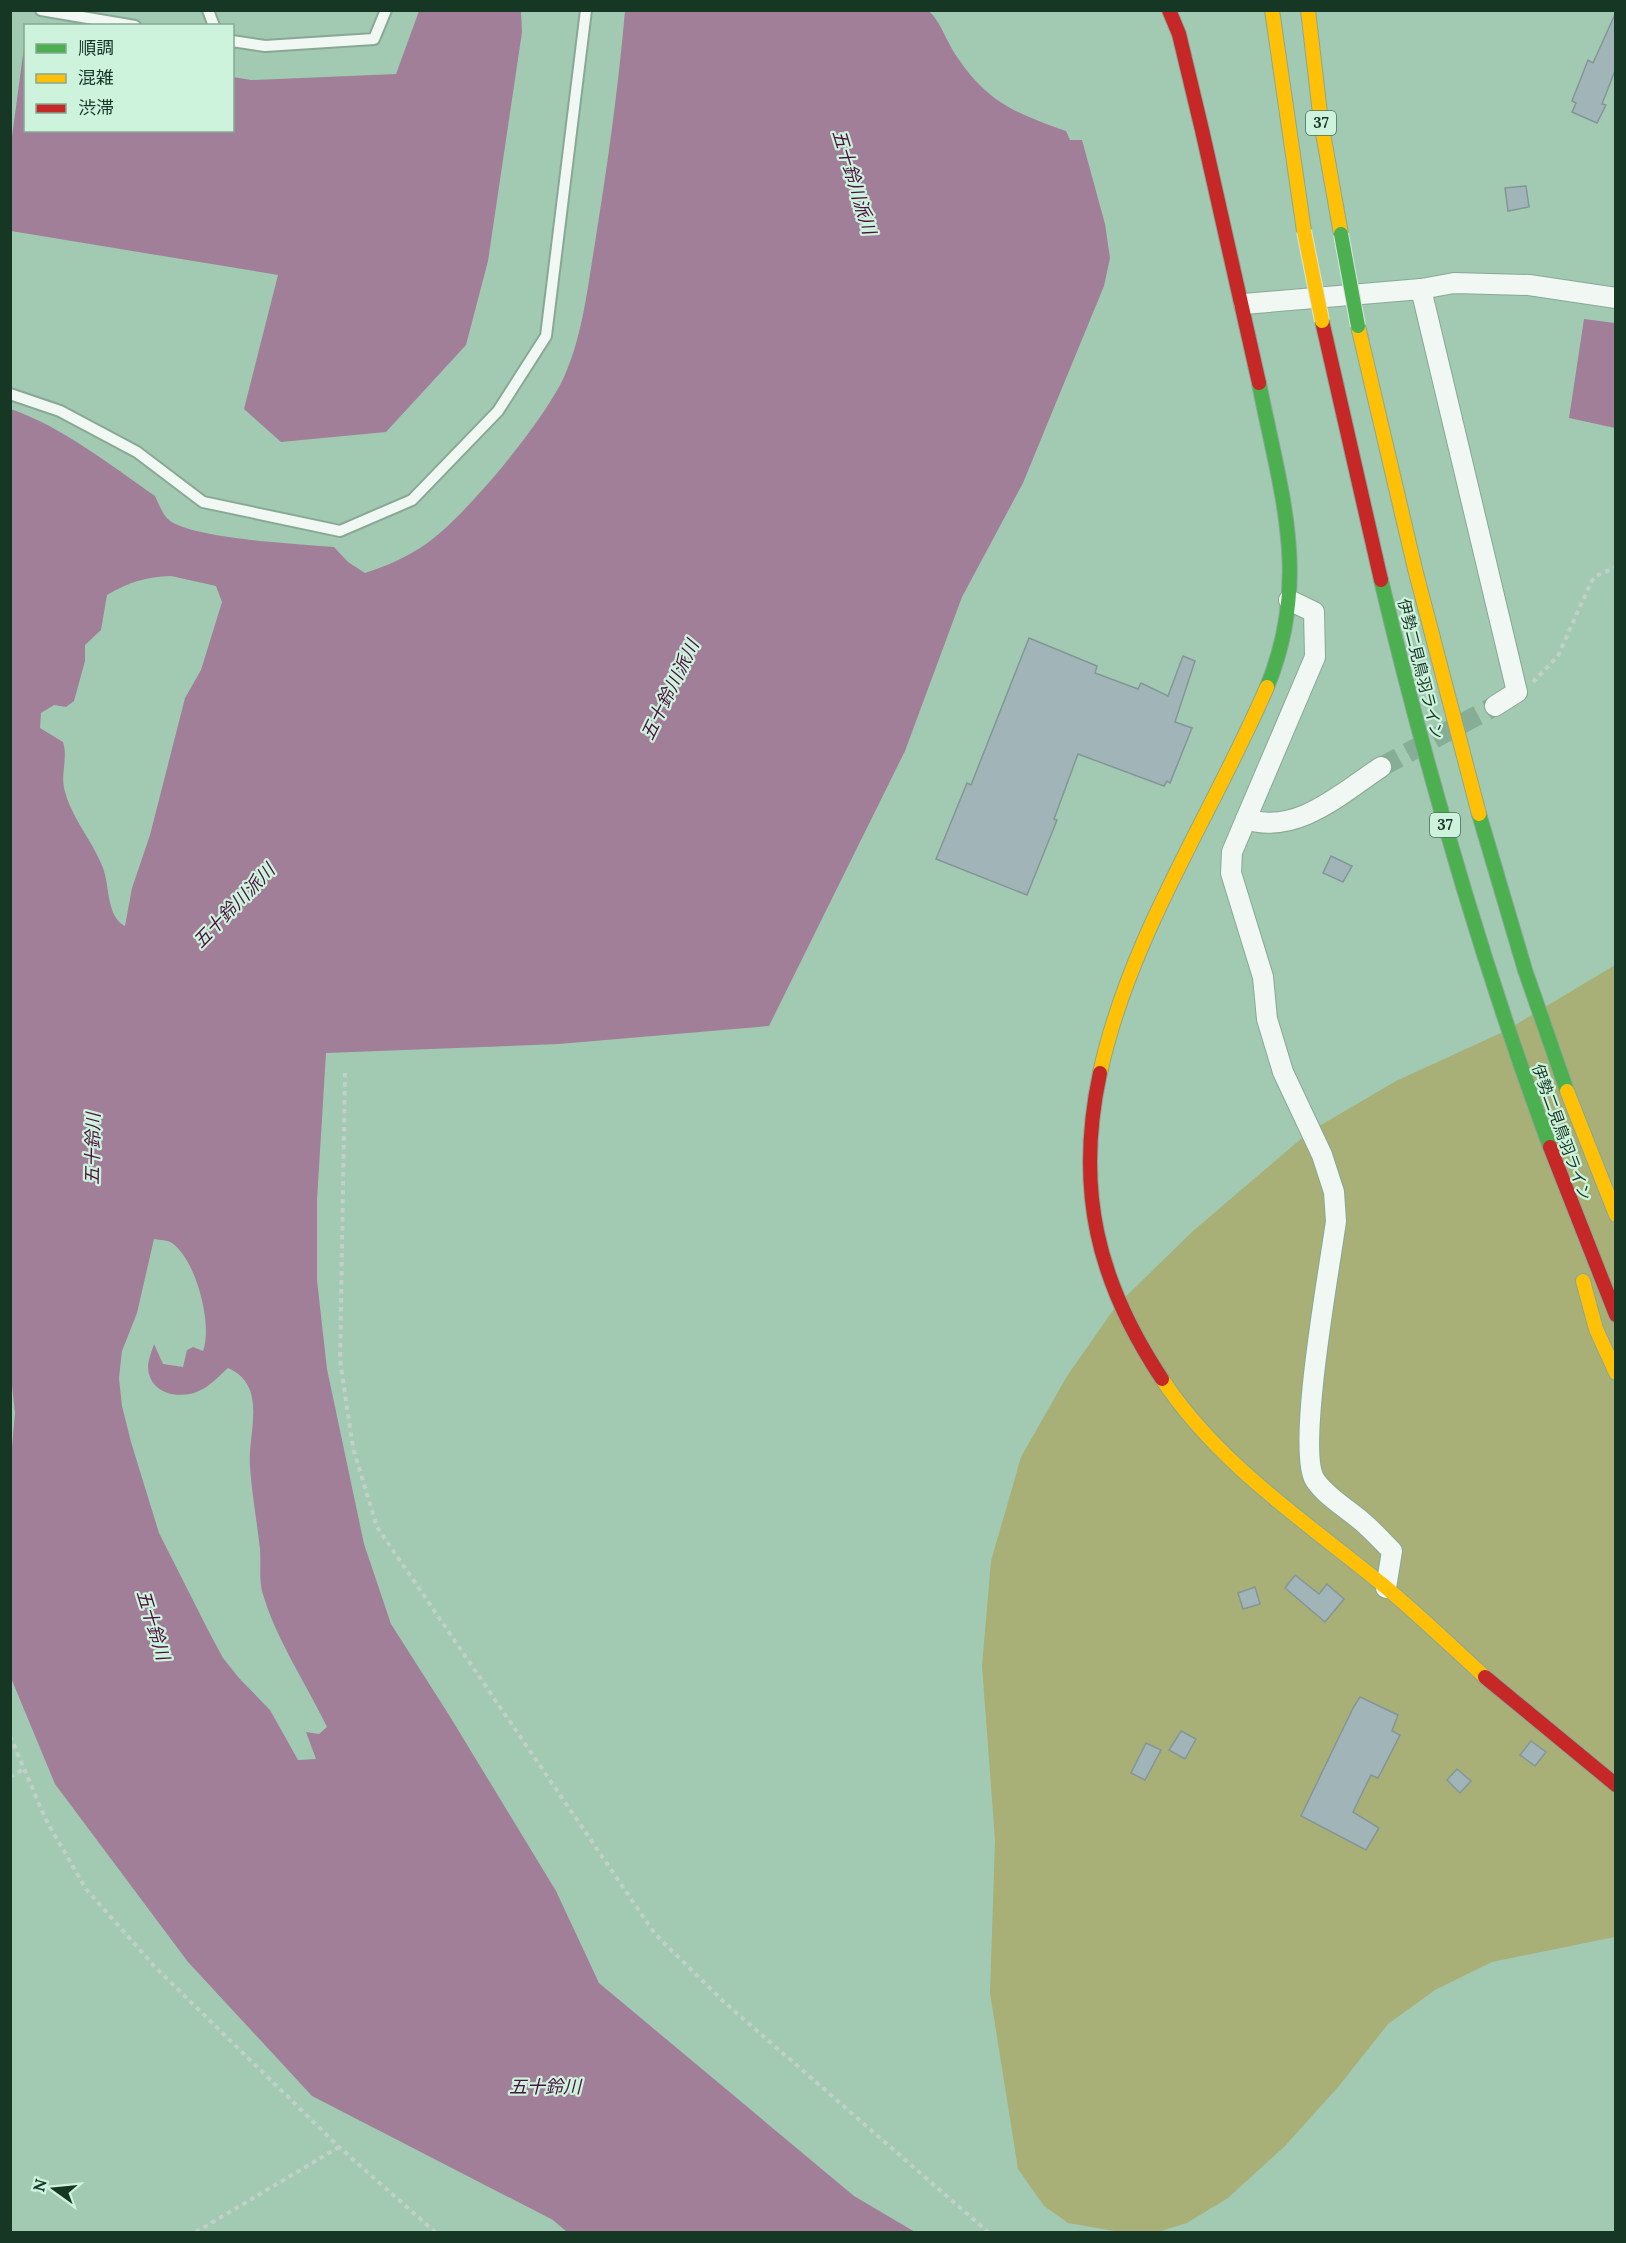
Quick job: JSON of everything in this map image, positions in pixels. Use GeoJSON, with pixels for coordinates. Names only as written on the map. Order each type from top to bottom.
{"type":"FeatureCollection","features":[{"type":"Feature","properties":{"kind":"main road"},"geometry":{"type":"LineString","coordinates":[[1169,10],[1179,34],[1244,304],[1285,518],[1291,562],[1289,600],[1286,630],[1267,688],[1131,974],[1105,1046],[1091,1113],[1091,1197],[1095,1233],[1115,1299],[1138,1346],[1177,1400],[1222,1450],[1386,1588],[1514,1702],[1616,1785]]}},
{"type":"Feature","properties":{"kind":"main road","name":"伊勢二見鳥羽ライン"},"geometry":{"type":"LineString","coordinates":[[1272,10],[1304,231],[1322,321],[1374,552],[1428,766],[1491,981],[1540,1123],[1616,1315]]}},
{"type":"Feature","properties":{"kind":"main road","name":"伊勢二見鳥羽ライン"},"geometry":{"type":"LineString","coordinates":[[1308,10],[1321,122],[1358,326],[1410,551],[1463,761],[1525,972],[1574,1108],[1616,1215]]}},
{"type":"Feature","properties":{"kind":"main road"},"geometry":{"type":"LineString","coordinates":[[1540,1123],[1575,1249]]}},
{"type":"Feature","properties":{"kind":"main road"},"geometry":{"type":"LineString","coordinates":[[1581,1272],[1596,1329],[1616,1373]]}},
{"type":"Feature","properties":{"kind":"street"},"geometry":{"type":"LineString","coordinates":[[1244,304],[1421,290],[1454,283],[1529,285],[1616,298]]}},
{"type":"Feature","properties":{"kind":"street"},"geometry":{"type":"LineString","coordinates":[[1421,290],[1517,692],[1495,706]]}},
{"type":"Feature","properties":{"kind":"street"},"geometry":{"type":"LineString","coordinates":[[1289,600],[1314,612],[1315,657],[1232,852],[1231,873],[1263,977],[1267,1019],[1283,1072],[1322,1155],[1334,1192],[1336,1221],[1311,1398],[1308,1461],[1314,1479],[1368,1526],[1392,1551],[1386,1588]]}},
{"type":"Feature","properties":{"kind":"street"},"geometry":{"type":"LineString","coordinates":[[1246,819],[1285,822],[1300,817],[1322,807],[1381,767]]}},
{"type":"Feature","properties":{"kind":"lane"},"geometry":{"type":"LineString","coordinates":[[41,10],[123,24]]}},
{"type":"Feature","properties":{"kind":"lane"},"geometry":{"type":"LineString","coordinates":[[234,41],[265,46],[374,39],[386,10]]}},
{"type":"Feature","properties":{"kind":"lane"},"geometry":{"type":"LineString","coordinates":[[10,394],[60,411],[137,452],[204,502],[340,531],[412,500],[498,411],[546,336],[586,10]]}},
{"type":"Feature","properties":{"kind":"path"},"geometry":{"type":"LineString","coordinates":[[1517,692],[1550,667],[1564,645],[1591,582],[1596,576],[1616,567]]}},
{"type":"Feature","properties":{"kind":"path"},"geometry":{"type":"LineString","coordinates":[[345,1073],[340,1360],[352,1448],[377,1527],[655,1934],[724,2002],[988,2232]]}},
{"type":"Feature","properties":{"kind":"path"},"geometry":{"type":"LineString","coordinates":[[10,1736],[46,1820],[86,1889],[154,1966],[339,2146],[435,2232]]}},
{"type":"Feature","properties":{"kind":"path"},"geometry":{"type":"LineString","coordinates":[[10,1777],[24,1769]]}},
{"type":"Feature","properties":{"kind":"path"},"geometry":{"type":"LineString","coordinates":[[196,2232],[339,2146]]}},
{"type":"Feature","properties":{"kind":"green space"},"geometry":{"type":"Polygon","coordinates":[[[1615,965],[1615,1937],[1492,1962],[1435,1990],[1388,2024],[1339,2086],[1285,2146],[1228,2198],[1187,2223],[1158,2232],[1120,2232],[1068,2223],[1044,2206],[1018,2169],[990,1993],[995,1840],[982,1666],[991,1561],[1021,1457],[1067,1376],[1116,1306],[1193,1231],[1309,1132],[1396,1081],[1505,1031],[1615,965]]]}},
{"type":"Feature","properties":{"kind":"water"},"geometry":{"type":"Polygon","coordinates":[[[419,11],[521,11],[522,32],[488,261],[466,345],[386,432],[281,442],[244,409],[278,275],[11,231],[11,144],[24,47],[24,132],[234,132],[234,77],[251,80],[396,74],[419,11]]]}},
{"type":"Feature","properties":{"kind":"water"},"geometry":{"type":"Polygon","coordinates":[[[625,11],[929,11],[955,54],[978,84],[1016,111],[1066,131],[1070,140],[1082,140],[1105,224],[1110,258],[1104,286],[1023,483],[962,597],[905,751],[769,1026],[559,1044],[326,1053],[317,1200],[317,1280],[327,1369],[364,1544],[391,1624],[556,1891],[599,1983],[854,2196],[915,2232],[567,2232],[553,2220],[312,2096],[188,1962],[55,1784],[11,1678],[10,1469],[15,1413],[10,1368],[11,409],[68,436],[103,459],[155,496],[167,518],[182,526],[200,532],[248,540],[334,547],[348,562],[365,573],[397,561],[419,549],[443,531],[502,467],[540,418],[554,396],[570,362],[580,330],[589,282],[616,100],[625,11]],[[171,576],[138,581],[107,595],[101,630],[85,645],[85,661],[74,701],[66,707],[54,705],[41,713],[40,728],[63,742],[65,753],[63,782],[67,799],[103,868],[109,900],[115,915],[125,926],[132,888],[150,835],[185,698],[201,670],[222,602],[216,586],[171,576]],[[154,1239],[137,1313],[122,1351],[119,1378],[122,1406],[131,1442],[159,1533],[223,1658],[270,1710],[298,1760],[316,1759],[306,1732],[319,1734],[327,1727],[275,1626],[261,1586],[260,1549],[250,1467],[253,1412],[248,1386],[241,1376],[228,1368],[210,1385],[186,1395],[168,1393],[154,1384],[148,1367],[154,1344],[163,1364],[183,1367],[187,1350],[193,1347],[203,1351],[206,1325],[195,1278],[181,1251],[172,1243],[154,1239]]]}},
{"type":"Feature","properties":{"kind":"water"},"geometry":{"type":"Polygon","coordinates":[[[1584,319],[1615,323],[1615,428],[1569,418],[1584,319]]]}},
{"type":"Feature","properties":{"kind":"building"},"geometry":{"type":"Polygon","coordinates":[[[1616,12],[1616,68],[1602,104],[1606,105],[1597,123],[1572,112],[1576,103],[1572,101],[1588,60],[1593,63],[1616,12]]]}},
{"type":"Feature","properties":{"kind":"building"},"geometry":{"type":"Polygon","coordinates":[[[1526,186],[1529,207],[1508,211],[1505,188],[1526,186]]]}},
{"type":"Feature","properties":{"kind":"building"},"geometry":{"type":"Polygon","coordinates":[[[1029,638],[1097,666],[1095,673],[1138,689],[1141,683],[1168,696],[1183,656],[1195,661],[1175,722],[1192,728],[1170,783],[1167,781],[1164,786],[1078,754],[1054,819],[1057,820],[1027,895],[936,859],[967,783],[971,785],[1029,638]]]}},
{"type":"Feature","properties":{"kind":"building"},"geometry":{"type":"Polygon","coordinates":[[[1331,856],[1352,866],[1343,882],[1323,873],[1331,856]]]}},
{"type":"Feature","properties":{"kind":"building"},"geometry":{"type":"Polygon","coordinates":[[[1295,1575],[1319,1594],[1327,1584],[1344,1599],[1325,1622],[1285,1588],[1295,1575]]]}},
{"type":"Feature","properties":{"kind":"building"},"geometry":{"type":"Polygon","coordinates":[[[1255,1587],[1260,1604],[1243,1609],[1238,1593],[1255,1587]]]}},
{"type":"Feature","properties":{"kind":"building"},"geometry":{"type":"Polygon","coordinates":[[[1360,1697],[1398,1715],[1392,1731],[1400,1735],[1378,1778],[1371,1775],[1353,1812],[1379,1828],[1366,1850],[1301,1816],[1360,1697]]]}},
{"type":"Feature","properties":{"kind":"building"},"geometry":{"type":"Polygon","coordinates":[[[1181,1731],[1196,1739],[1185,1759],[1169,1750],[1181,1731]]]}},
{"type":"Feature","properties":{"kind":"building"},"geometry":{"type":"Polygon","coordinates":[[[1531,1741],[1546,1752],[1535,1766],[1520,1755],[1531,1741]]]}},
{"type":"Feature","properties":{"kind":"building"},"geometry":{"type":"Polygon","coordinates":[[[1146,1743],[1161,1750],[1145,1780],[1131,1773],[1146,1743]]]}},
{"type":"Feature","properties":{"kind":"building"},"geometry":{"type":"Polygon","coordinates":[[[1457,1769],[1471,1781],[1460,1793],[1447,1780],[1457,1769]]]}},
{"type":"Feature","properties":{"kind":"tunnel"},"geometry":{"type":"LineString","coordinates":[[1381,767],[1495,706]]}},
{"type":"Feature","properties":{"kind":"traffic: fast"},"geometry":{"type":"LineString","coordinates":[[1341,234],[1358,326]]}},
{"type":"Feature","properties":{"kind":"traffic: fast"},"geometry":{"type":"LineString","coordinates":[[1259,383],[1283,498],[1290,571],[1288,609],[1280,647],[1267,687]]}},
{"type":"Feature","properties":{"kind":"traffic: fast"},"geometry":{"type":"LineString","coordinates":[[1381,580],[1436,795],[1457,866],[1501,1007],[1550,1147]]}},
{"type":"Feature","properties":{"kind":"traffic: fast"},"geometry":{"type":"LineString","coordinates":[[1479,814],[1525,970],[1567,1091]]}},
{"type":"Feature","properties":{"kind":"traffic: slow"},"geometry":{"type":"LineString","coordinates":[[1272,10],[1304,231]]}},
{"type":"Feature","properties":{"kind":"traffic: slow"},"geometry":{"type":"LineString","coordinates":[[1308,10],[1321,122],[1341,234]]}},
{"type":"Feature","properties":{"kind":"traffic: slow"},"geometry":{"type":"LineString","coordinates":[[1304,231],[1322,321]]}},
{"type":"Feature","properties":{"kind":"traffic: slow"},"geometry":{"type":"LineString","coordinates":[[1358,326],[1415,569],[1479,814]]}},
{"type":"Feature","properties":{"kind":"traffic: slow"},"geometry":{"type":"LineString","coordinates":[[1100,1073],[1131,972],[1174,876],[1267,687]]}},
{"type":"Feature","properties":{"kind":"traffic: slow"},"geometry":{"type":"LineString","coordinates":[[1567,1091],[1616,1215]]}},
{"type":"Feature","properties":{"kind":"traffic: slow"},"geometry":{"type":"LineString","coordinates":[[1583,1281],[1596,1329],[1616,1373]]}},
{"type":"Feature","properties":{"kind":"traffic: slow"},"geometry":{"type":"LineString","coordinates":[[1162,1379],[1184,1410],[1236,1465],[1396,1596],[1485,1677]]}},
{"type":"Feature","properties":{"kind":"traffic: jam"},"geometry":{"type":"LineString","coordinates":[[1169,10],[1179,34],[1259,383]]}},
{"type":"Feature","properties":{"kind":"traffic: jam"},"geometry":{"type":"LineString","coordinates":[[1322,321],[1381,580]]}},
{"type":"Feature","properties":{"kind":"traffic: jam"},"geometry":{"type":"LineString","coordinates":[[1100,1073],[1093,1115],[1090,1156],[1091,1195],[1097,1233],[1107,1270],[1121,1306],[1162,1379]]}},
{"type":"Feature","properties":{"kind":"traffic: jam"},"geometry":{"type":"LineString","coordinates":[[1550,1147],[1616,1315]]}},
{"type":"Feature","properties":{"kind":"traffic: jam"},"geometry":{"type":"LineString","coordinates":[[1485,1677],[1616,1785]]}},
{"type":"Feature","properties":{"kind":"water label","name":"五十鈴川派川"},"geometry":{"type":"Point","coordinates":[854,182]}},
{"type":"Feature","properties":{"kind":"water label","name":"五十鈴川派川"},"geometry":{"type":"Point","coordinates":[670,690]}},
{"type":"Feature","properties":{"kind":"water label","name":"五十鈴川派川"},"geometry":{"type":"Point","coordinates":[234,906]}},
{"type":"Feature","properties":{"kind":"water label","name":"五十鈴川"},"geometry":{"type":"Point","coordinates":[93,1149]}},
{"type":"Feature","properties":{"kind":"water label","name":"五十鈴川"},"geometry":{"type":"Point","coordinates":[153,1625]}},
{"type":"Feature","properties":{"kind":"water label","name":"五十鈴川"},"geometry":{"type":"Point","coordinates":[545,2087]}}]}
